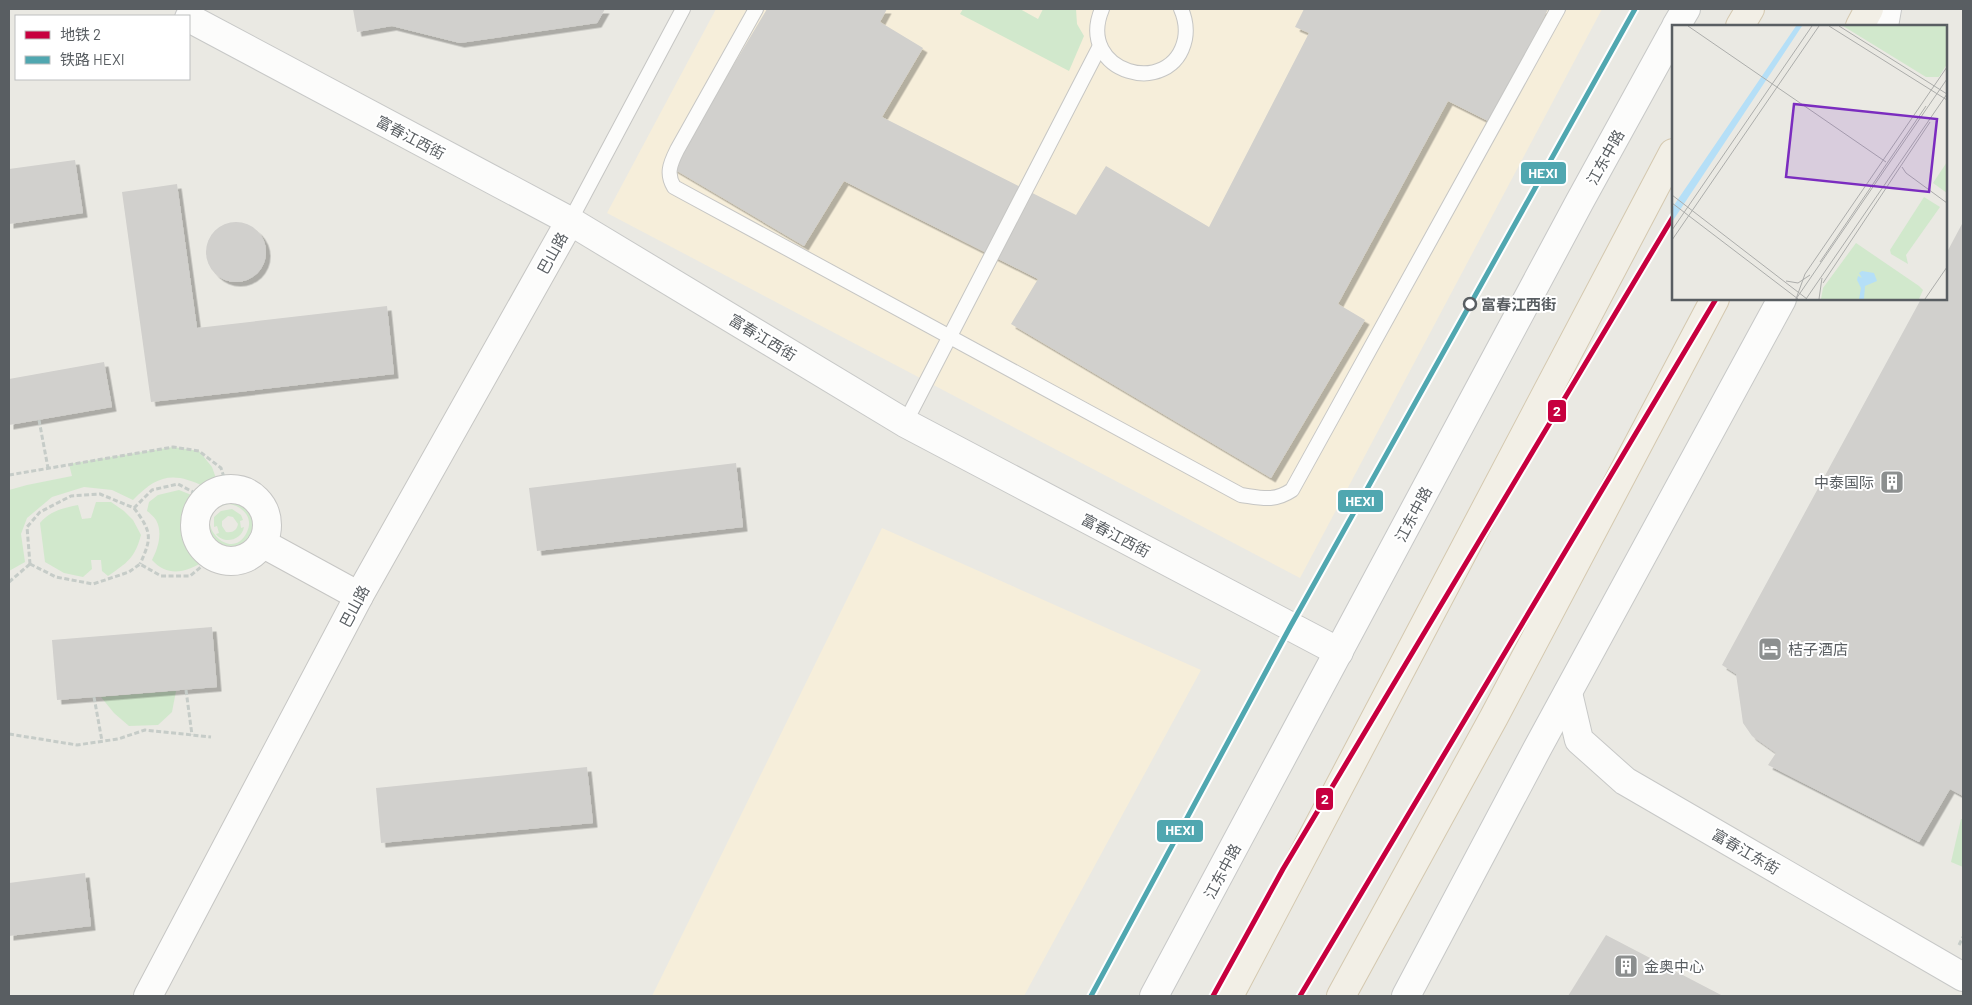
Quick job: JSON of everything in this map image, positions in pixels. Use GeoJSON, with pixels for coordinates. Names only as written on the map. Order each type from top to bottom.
{"type":"FeatureCollection","features":[{"type":"Feature","properties":{"kind":"main road"},"geometry":{"type":"LineString","coordinates":[[1741,25],[1750,9]]}},
{"type":"Feature","properties":{"kind":"main road"},"geometry":{"type":"LineString","coordinates":[[1861,25],[1869,9]]}},
{"type":"Feature","properties":{"kind":"main road"},"geometry":{"type":"LineString","coordinates":[[1229,996],[1672,155]]}},
{"type":"Feature","properties":{"kind":"main road"},"geometry":{"type":"LineString","coordinates":[[1342,996],[1494,717],[1715,300]]}},
{"type":"Feature","properties":{"kind":"street"},"geometry":{"type":"LineString","coordinates":[[170,9],[182,15]]}},
{"type":"Feature","properties":{"kind":"street"},"geometry":{"type":"LineString","coordinates":[[1677,25],[1686,9]]}},
{"type":"Feature","properties":{"kind":"street"},"geometry":{"type":"LineString","coordinates":[[1884,25],[1887,9]]}},
{"type":"Feature","properties":{"kind":"street","name":"富春江西街"},"geometry":{"type":"LineString","coordinates":[[190,19],[570,221],[905,423],[1339,652]]}},
{"type":"Feature","properties":{"kind":"street","name":"江东中路"},"geometry":{"type":"LineString","coordinates":[[1154,996],[1672,34]]}},
{"type":"Feature","properties":{"kind":"street","name":"巴山路"},"geometry":{"type":"LineString","coordinates":[[148,996],[359,596],[570,221]]}},
{"type":"Feature","properties":{"kind":"street"},"geometry":{"type":"LineString","coordinates":[[1406,996],[1781,300]]}},
{"type":"Feature","properties":{"kind":"street"},"geometry":{"type":"LineString","coordinates":[[240,490],[250,494],[264,511],[267,522],[262,544],[254,553],[243,559],[231,561],[219,559],[208,553],[200,544],[196,533],[195,521],[199,509],[217,494],[240,490]]}},
{"type":"Feature","properties":{"kind":"street"},"geometry":{"type":"LineString","coordinates":[[262,544],[359,596]]}},
{"type":"Feature","properties":{"kind":"street","name":"富春江东街"},"geometry":{"type":"LineString","coordinates":[[1568,693],[1579,740],[1625,781],[1963,976]]}},
{"type":"Feature","properties":{"kind":"lane"},"geometry":{"type":"LineString","coordinates":[[570,221],[682,9]]}},
{"type":"Feature","properties":{"kind":"lane"},"geometry":{"type":"LineString","coordinates":[[756,9],[670,165],[669,178],[674,187],[1241,495],[1264,498],[1282,497],[1292,490],[1558,9]]}},
{"type":"Feature","properties":{"kind":"lane"},"geometry":{"type":"LineString","coordinates":[[1102,9],[1098,18],[1097,33],[1100,46],[1108,58],[1119,68],[1134,73],[1149,73],[1163,68],[1175,59],[1183,46],[1186,31],[1181,9]]}},
{"type":"Feature","properties":{"kind":"lane"},"geometry":{"type":"LineString","coordinates":[[905,423],[1100,46]]}},
{"type":"Feature","properties":{"kind":"path"},"geometry":{"type":"LineString","coordinates":[[39,420],[48,468]]}},
{"type":"Feature","properties":{"kind":"path"},"geometry":{"type":"LineString","coordinates":[[9,475],[173,447],[199,451],[221,468],[217,494],[178,484],[152,490],[134,508]]}},
{"type":"Feature","properties":{"kind":"path"},"geometry":{"type":"LineString","coordinates":[[100,494],[134,508],[146,524],[150,544],[140,564],[129,572],[93,584],[56,577],[30,564],[27,527],[40,512],[71,496],[100,494]]}},
{"type":"Feature","properties":{"kind":"path"},"geometry":{"type":"LineString","coordinates":[[140,564],[161,576],[190,576],[214,556]]}},
{"type":"Feature","properties":{"kind":"path"},"geometry":{"type":"LineString","coordinates":[[9,582],[30,564]]}},
{"type":"Feature","properties":{"kind":"path"},"geometry":{"type":"LineString","coordinates":[[186,690],[192,735]]}},
{"type":"Feature","properties":{"kind":"path"},"geometry":{"type":"LineString","coordinates":[[94,697],[102,741]]}},
{"type":"Feature","properties":{"kind":"path"},"geometry":{"type":"LineString","coordinates":[[9,734],[77,745],[118,739],[144,730],[211,737]]}},
{"type":"Feature","properties":{"kind":"shaded area"},"geometry":{"type":"Polygon","coordinates":[[[716,9],[1602,9],[1300,578],[607,213],[716,9]]]}},
{"type":"Feature","properties":{"kind":"shaded area"},"geometry":{"type":"Polygon","coordinates":[[[882,528],[1201,670],[1024,996],[652,996],[882,528]]]}},
{"type":"Feature","properties":{"kind":"green space"},"geometry":{"type":"Polygon","coordinates":[[[963,9],[1020,9],[1038,19],[1043,9],[1076,9],[1077,24],[1084,36],[1069,71],[960,14],[963,9]]]}},
{"type":"Feature","properties":{"kind":"green space"},"geometry":{"type":"Polygon","coordinates":[[[173,447],[199,451],[212,467],[217,481],[205,487],[184,479],[166,478],[150,485],[133,500],[112,490],[84,487],[52,497],[27,518],[21,534],[25,562],[9,571],[9,490],[72,476],[69,464],[173,447]]]}},
{"type":"Feature","properties":{"kind":"green space"},"geometry":{"type":"Polygon","coordinates":[[[179,490],[194,496],[185,514],[185,531],[191,547],[204,561],[191,568],[171,571],[158,566],[152,560],[158,546],[159,530],[156,520],[147,511],[149,502],[158,495],[179,490]]]}},
{"type":"Feature","properties":{"kind":"green space"},"geometry":{"type":"Polygon","coordinates":[[[225,499],[232,500],[248,508],[252,513],[254,525],[252,535],[238,548],[226,550],[216,547],[204,532],[203,522],[206,513],[213,504],[225,499]],[[229,504],[216,509],[210,517],[210,526],[215,534],[222,541],[231,544],[240,541],[249,527],[248,517],[234,505],[229,504]]]}},
{"type":"Feature","properties":{"kind":"green space"},"geometry":{"type":"Polygon","coordinates":[[[96,502],[111,502],[133,520],[141,535],[133,555],[108,576],[102,571],[101,560],[91,560],[92,569],[83,577],[64,573],[45,562],[40,523],[52,513],[78,505],[82,519],[91,518],[96,502]]]}},
{"type":"Feature","properties":{"kind":"green space"},"geometry":{"type":"Polygon","coordinates":[[[232,509],[241,515],[243,520],[240,521],[241,528],[244,527],[243,531],[232,540],[223,539],[216,534],[219,533],[217,526],[214,527],[214,517],[221,511],[232,509]],[[228,516],[222,521],[222,526],[226,532],[234,531],[237,528],[238,524],[233,517],[228,516]]]}},
{"type":"Feature","properties":{"kind":"green space"},"geometry":{"type":"Polygon","coordinates":[[[176,691],[172,712],[158,725],[129,726],[114,713],[101,697],[176,691]]]}},
{"type":"Feature","properties":{"kind":"green space"},"geometry":{"type":"Polygon","coordinates":[[[1961,819],[1963,819],[1963,867],[1951,862],[1961,819]]]}},
{"type":"Feature","properties":{"kind":"building"},"geometry":{"type":"Polygon","coordinates":[[[353,9],[605,9],[597,23],[460,43],[392,26],[357,32],[353,9]]]}},
{"type":"Feature","properties":{"kind":"building"},"geometry":{"type":"Polygon","coordinates":[[[767,9],[887,9],[880,22],[923,48],[882,117],[1076,215],[1106,166],[1209,227],[1309,33],[1295,27],[1304,9],[1548,9],[1492,123],[1448,101],[1338,304],[1365,320],[1271,478],[1011,324],[1038,279],[844,181],[804,246],[672,168],[767,9]]]}},
{"type":"Feature","properties":{"kind":"building"},"geometry":{"type":"Polygon","coordinates":[[[75,160],[83,213],[9,224],[9,169],[75,160]]]}},
{"type":"Feature","properties":{"kind":"building"},"geometry":{"type":"Polygon","coordinates":[[[177,184],[197,328],[387,306],[394,374],[151,402],[122,192],[177,184]]]}},
{"type":"Feature","properties":{"kind":"building"},"geometry":{"type":"Polygon","coordinates":[[[236,222],[253,227],[261,235],[266,252],[261,269],[253,277],[236,282],[219,277],[211,269],[206,252],[211,235],[219,227],[236,222]]]}},
{"type":"Feature","properties":{"kind":"building","name":"中泰国际"},"geometry":{"type":"Polygon","coordinates":[[[1963,222],[1963,796],[1950,789],[1919,842],[1768,765],[1776,753],[1752,736],[1743,723],[1736,674],[1722,665],[1920,300],[1947,300],[1947,252],[1963,222]]]}},
{"type":"Feature","properties":{"kind":"building"},"geometry":{"type":"Polygon","coordinates":[[[104,362],[112,407],[9,425],[9,379],[104,362]]]}},
{"type":"Feature","properties":{"kind":"building"},"geometry":{"type":"Polygon","coordinates":[[[736,463],[743,527],[537,551],[529,488],[736,463]]]}},
{"type":"Feature","properties":{"kind":"building"},"geometry":{"type":"Polygon","coordinates":[[[212,627],[217,687],[57,700],[52,640],[212,627]]]}},
{"type":"Feature","properties":{"kind":"building"},"geometry":{"type":"Polygon","coordinates":[[[587,767],[593,823],[381,843],[376,788],[587,767]]]}},
{"type":"Feature","properties":{"kind":"building"},"geometry":{"type":"Polygon","coordinates":[[[85,873],[91,926],[9,936],[9,883],[85,873]]]}},
{"type":"Feature","properties":{"kind":"building","name":"金奥中心"},"geometry":{"type":"Polygon","coordinates":[[[1606,935],[1723,996],[1568,996],[1606,935]]]}},
{"type":"Feature","properties":{"kind":"metro line","name":"2"},"geometry":{"type":"LineString","coordinates":[[1213,996],[1283,869],[1672,219]]}},
{"type":"Feature","properties":{"kind":"metro line","name":"2"},"geometry":{"type":"LineString","coordinates":[[1300,996],[1715,300]]}},
{"type":"Feature","properties":{"kind":"rail line","name":"HEXI"},"geometry":{"type":"LineString","coordinates":[[1091,996],[1290,627],[1635,9]]}},
{"type":"Feature","properties":{"kind":"place","name":"富春江西街"},"geometry":{"type":"Point","coordinates":[1470,304]}},
{"type":"Feature","properties":{"kind":"place","name":"中泰国际"},"geometry":{"type":"Point","coordinates":[1892,482]}},
{"type":"Feature","properties":{"kind":"place","name":"桔子酒店"},"geometry":{"type":"Point","coordinates":[1770,649]}},
{"type":"Feature","properties":{"kind":"place","name":"金奥中心"},"geometry":{"type":"Point","coordinates":[1626,966]}}]}
